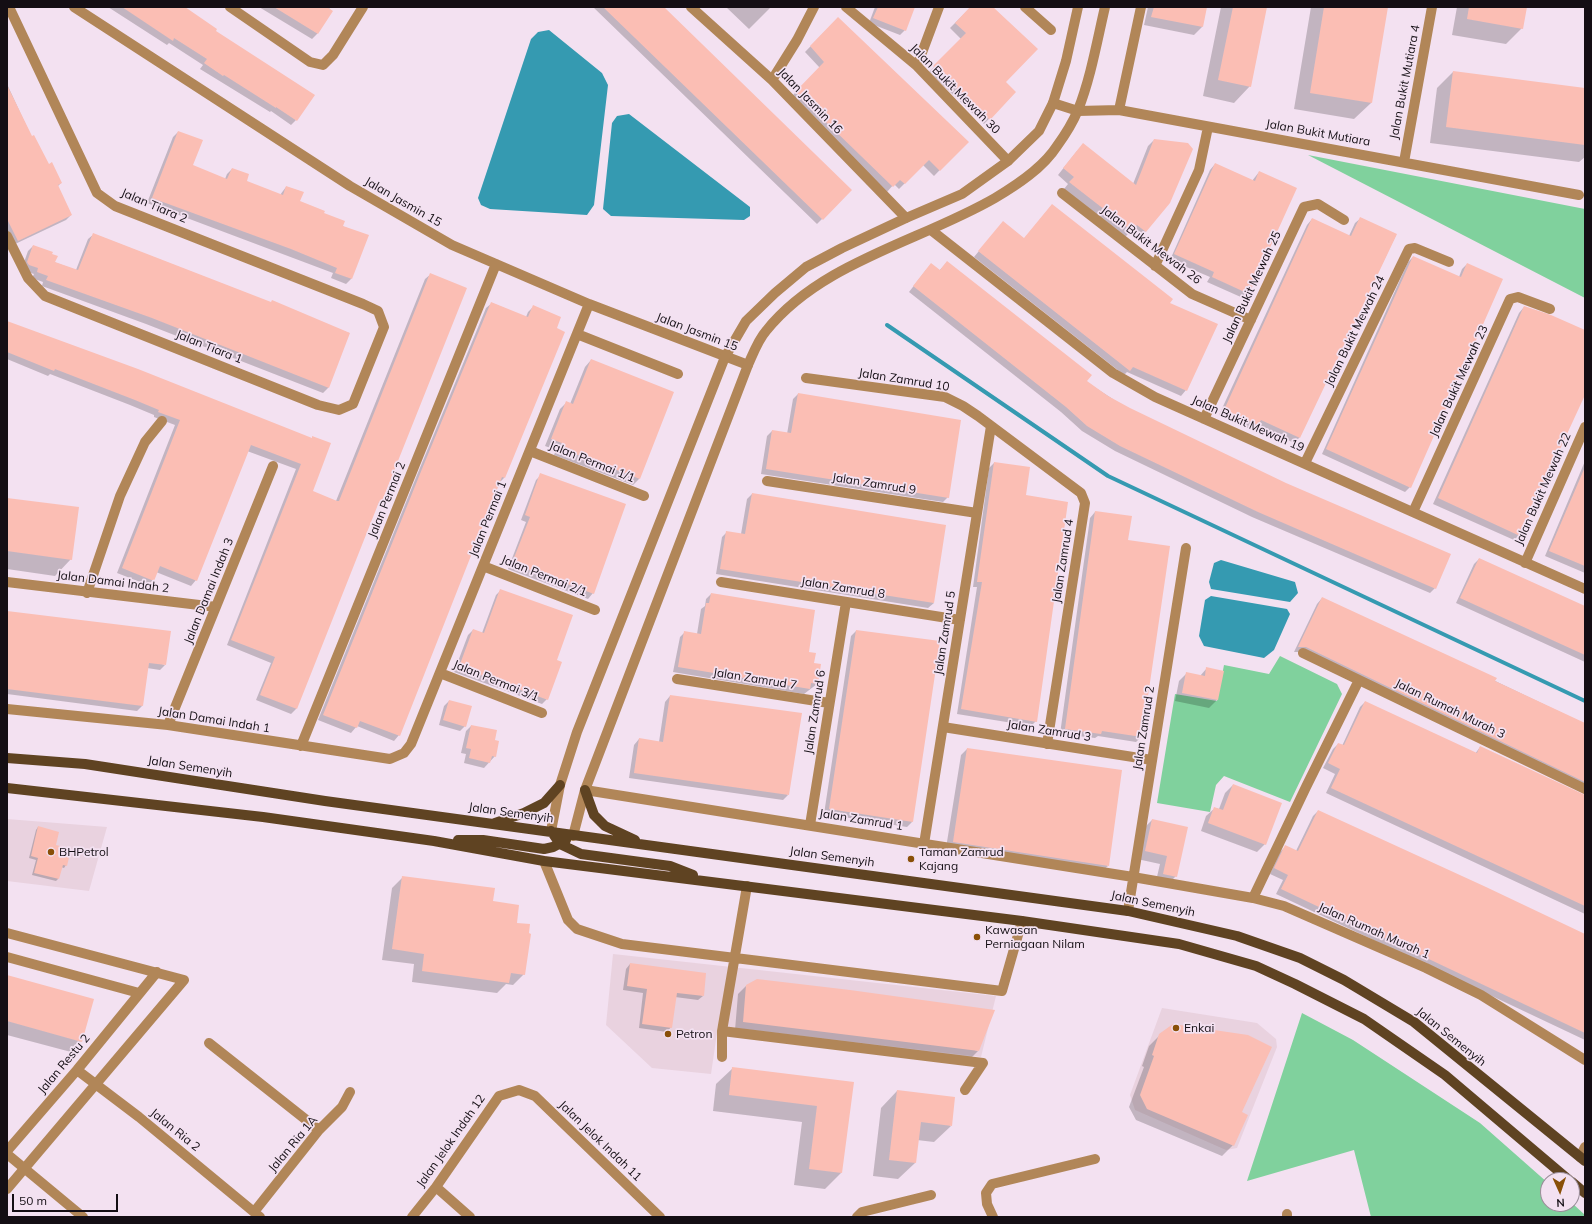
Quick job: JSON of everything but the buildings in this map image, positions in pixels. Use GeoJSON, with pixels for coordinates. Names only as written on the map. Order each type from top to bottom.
{"type":"FeatureCollection","features":[{"type":"Feature","properties":{"kind":"main road","name":"Jalan Semenyih"},"geometry":{"type":"LineString","coordinates":[[7,758],[85,764],[325,802],[1128,911],[1238,936],[1300,958],[1344,980],[1414,1022],[1582,1159]]}},
{"type":"Feature","properties":{"kind":"main road"},"geometry":{"type":"LineString","coordinates":[[493,824],[524,813],[544,803],[560,785]]}},
{"type":"Feature","properties":{"kind":"main road"},"geometry":{"type":"LineString","coordinates":[[7,788],[263,817],[434,841],[544,861],[706,880],[1022,921],[1179,944],[1256,966],[1364,1019],[1445,1075],[1560,1172]]}},
{"type":"Feature","properties":{"kind":"main road"},"geometry":{"type":"LineString","coordinates":[[585,790],[594,815],[605,826],[650,845]]}},
{"type":"Feature","properties":{"kind":"main road"},"geometry":{"type":"LineString","coordinates":[[551,832],[560,844],[576,852],[594,857],[670,866],[706,880]]}},
{"type":"Feature","properties":{"kind":"main road"},"geometry":{"type":"LineString","coordinates":[[434,841],[483,840],[544,849],[553,848],[573,836]]}},
{"type":"Feature","properties":{"kind":"street","name":"Jalan Tiara 2"},"geometry":{"type":"LineString","coordinates":[[9,7],[97,193],[115,206],[363,304],[378,311],[384,326]]}},
{"type":"Feature","properties":{"kind":"street","name":"Jalan Jasmin 15"},"geometry":{"type":"LineString","coordinates":[[74,7],[350,186],[452,245],[589,304],[748,366]]}},
{"type":"Feature","properties":{"kind":"street"},"geometry":{"type":"LineString","coordinates":[[230,7],[310,62],[323,65],[333,55],[362,7]]}},
{"type":"Feature","properties":{"kind":"street","name":"Jalan Jasmin 16"},"geometry":{"type":"LineString","coordinates":[[691,7],[772,80],[906,218]]}},
{"type":"Feature","properties":{"kind":"street"},"geometry":{"type":"LineString","coordinates":[[772,80],[798,40],[814,7]]}},
{"type":"Feature","properties":{"kind":"street","name":"Jalan Bukit Mewah 30"},"geometry":{"type":"LineString","coordinates":[[846,7],[917,66],[1008,161]]}},
{"type":"Feature","properties":{"kind":"street"},"geometry":{"type":"LineString","coordinates":[[917,66],[939,7]]}},
{"type":"Feature","properties":{"kind":"street"},"geometry":{"type":"LineString","coordinates":[[1025,7],[1051,30]]}},
{"type":"Feature","properties":{"kind":"street"},"geometry":{"type":"LineString","coordinates":[[551,832],[560,785],[577,732],[725,357],[746,321],[775,293],[806,268],[842,248],[962,194],[1008,161],[1039,131],[1053,103],[1066,61],[1078,7]]}},
{"type":"Feature","properties":{"kind":"street"},"geometry":{"type":"LineString","coordinates":[[573,836],[585,790],[748,366],[765,331],[787,308],[819,283],[980,207],[1008,191],[1040,166],[1057,148],[1078,111],[1091,67],[1105,7]]}},
{"type":"Feature","properties":{"kind":"street"},"geometry":{"type":"LineString","coordinates":[[1120,110],[1141,7]]}},
{"type":"Feature","properties":{"kind":"street","name":"Jalan Bukit Mutiara 4"},"geometry":{"type":"LineString","coordinates":[[1404,162],[1432,7]]}},
{"type":"Feature","properties":{"kind":"street","name":"Jalan Bukit Mutiara"},"geometry":{"type":"LineString","coordinates":[[1053,103],[1078,111],[1120,110],[1579,195]]}},
{"type":"Feature","properties":{"kind":"street"},"geometry":{"type":"LineString","coordinates":[[1155,266],[1198,170],[1208,127]]}},
{"type":"Feature","properties":{"kind":"street","name":"Jalan Bukit Mewah 26"},"geometry":{"type":"LineString","coordinates":[[1062,193],[1192,294],[1251,320]]}},
{"type":"Feature","properties":{"kind":"street","name":"Jalan Bukit Mewah 25"},"geometry":{"type":"LineString","coordinates":[[1204,419],[1304,207],[1318,204],[1344,220]]}},
{"type":"Feature","properties":{"kind":"street","name":"Jalan Bukit Mewah 19"},"geometry":{"type":"LineString","coordinates":[[931,230],[1112,373],[1155,397],[1305,463],[1585,590]]}},
{"type":"Feature","properties":{"kind":"street","name":"Jalan Tiara 1"},"geometry":{"type":"LineString","coordinates":[[7,236],[28,278],[45,296],[318,405],[339,410],[353,404],[384,326]]}},
{"type":"Feature","properties":{"kind":"street","name":"Jalan Bukit Mewah 24"},"geometry":{"type":"LineString","coordinates":[[1305,463],[1409,249],[1415,248],[1449,262]]}},
{"type":"Feature","properties":{"kind":"street","name":"Jalan Permai 2"},"geometry":{"type":"LineString","coordinates":[[301,746],[496,264]]}},
{"type":"Feature","properties":{"kind":"street","name":"Jalan Bukit Mewah 23"},"geometry":{"type":"LineString","coordinates":[[1413,512],[1510,299],[1518,297],[1550,309]]}},
{"type":"Feature","properties":{"kind":"street","name":"Jalan Permai 1"},"geometry":{"type":"LineString","coordinates":[[411,744],[589,304]]}},
{"type":"Feature","properties":{"kind":"street"},"geometry":{"type":"LineString","coordinates":[[577,334],[678,374]]}},
{"type":"Feature","properties":{"kind":"street","name":"Jalan Zamrud 10"},"geometry":{"type":"LineString","coordinates":[[806,378],[945,397],[963,406],[991,426]]}},
{"type":"Feature","properties":{"kind":"street"},"geometry":{"type":"LineString","coordinates":[[87,593],[120,496],[145,442],[162,421]]}},
{"type":"Feature","properties":{"kind":"street","name":"Jalan Zamrud 5"},"geometry":{"type":"LineString","coordinates":[[924,844],[991,426]]}},
{"type":"Feature","properties":{"kind":"street","name":"Jalan Zamrud 4"},"geometry":{"type":"LineString","coordinates":[[991,426],[1081,493],[1085,503],[1047,744]]}},
{"type":"Feature","properties":{"kind":"street","name":"Jalan Bukit Mewah 22"},"geometry":{"type":"LineString","coordinates":[[1525,563],[1585,427]]}},
{"type":"Feature","properties":{"kind":"street","name":"Jalan Permai 1/1"},"geometry":{"type":"LineString","coordinates":[[530,451],[644,496]]}},
{"type":"Feature","properties":{"kind":"street","name":"Jalan Damai Indah 3"},"geometry":{"type":"LineString","coordinates":[[168,725],[273,466]]}},
{"type":"Feature","properties":{"kind":"street","name":"Jalan Zamrud 9"},"geometry":{"type":"LineString","coordinates":[[767,481],[978,513]]}},
{"type":"Feature","properties":{"kind":"street","name":"Jalan Zamrud 2"},"geometry":{"type":"LineString","coordinates":[[1128,911],[1186,548]]}},
{"type":"Feature","properties":{"kind":"street","name":"Jalan Permai 2/1"},"geometry":{"type":"LineString","coordinates":[[483,566],[595,610]]}},
{"type":"Feature","properties":{"kind":"street","name":"Jalan Damai Indah 2"},"geometry":{"type":"LineString","coordinates":[[7,582],[87,593],[216,607]]}},
{"type":"Feature","properties":{"kind":"street","name":"Jalan Zamrud 8"},"geometry":{"type":"LineString","coordinates":[[721,582],[960,620]]}},
{"type":"Feature","properties":{"kind":"street","name":"Jalan Zamrud 6"},"geometry":{"type":"LineString","coordinates":[[810,825],[846,602]]}},
{"type":"Feature","properties":{"kind":"street","name":"Jalan Rumah Murah 3"},"geometry":{"type":"LineString","coordinates":[[1303,653],[1585,789]]}},
{"type":"Feature","properties":{"kind":"street","name":"Jalan Permai 3/1"},"geometry":{"type":"LineString","coordinates":[[440,673],[542,713]]}},
{"type":"Feature","properties":{"kind":"street","name":"Jalan Zamrud 7"},"geometry":{"type":"LineString","coordinates":[[677,679],[829,704]]}},
{"type":"Feature","properties":{"kind":"street"},"geometry":{"type":"LineString","coordinates":[[1253,898],[1358,680]]}},
{"type":"Feature","properties":{"kind":"street","name":"Jalan Damai Indah 1"},"geometry":{"type":"LineString","coordinates":[[7,709],[168,725],[390,759],[404,753],[411,744]]}},
{"type":"Feature","properties":{"kind":"street","name":"Jalan Zamrud 3"},"geometry":{"type":"LineString","coordinates":[[943,727],[1152,760]]}},
{"type":"Feature","properties":{"kind":"street","name":"Jalan Zamrud 1"},"geometry":{"type":"LineString","coordinates":[[585,790],[1133,877]]}},
{"type":"Feature","properties":{"kind":"street"},"geometry":{"type":"LineString","coordinates":[[544,861],[568,920],[577,929],[622,944],[1002,991],[1022,921]]}},
{"type":"Feature","properties":{"kind":"street","name":"Jalan Rumah Murah 1"},"geometry":{"type":"LineString","coordinates":[[1133,877],[1253,898],[1284,906],[1426,968],[1481,995],[1585,1060]]}},
{"type":"Feature","properties":{"kind":"street"},"geometry":{"type":"LineString","coordinates":[[722,1057],[722,1031],[747,886]]}},
{"type":"Feature","properties":{"kind":"street"},"geometry":{"type":"LineString","coordinates":[[7,933],[184,980],[7,1189]]}},
{"type":"Feature","properties":{"kind":"street"},"geometry":{"type":"LineString","coordinates":[[7,957],[139,993]]}},
{"type":"Feature","properties":{"kind":"street","name":"Jalan Restu 2"},"geometry":{"type":"LineString","coordinates":[[7,1151],[11,1140],[77,1070],[157,972]]}},
{"type":"Feature","properties":{"kind":"street"},"geometry":{"type":"LineString","coordinates":[[722,1031],[983,1063],[965,1090]]}},
{"type":"Feature","properties":{"kind":"street"},"geometry":{"type":"LineString","coordinates":[[209,1043],[319,1130]]}},
{"type":"Feature","properties":{"kind":"street","name":"Jalan Ria 2"},"geometry":{"type":"LineString","coordinates":[[77,1070],[139,1117],[257,1214]]}},
{"type":"Feature","properties":{"kind":"street","name":"Jalan Jelok Indah 12"},"geometry":{"type":"LineString","coordinates":[[412,1217],[436,1187],[499,1096],[519,1090]]}},
{"type":"Feature","properties":{"kind":"street","name":"Jalan Jelok Indah 11"},"geometry":{"type":"LineString","coordinates":[[519,1090],[535,1096],[660,1217]]}},
{"type":"Feature","properties":{"kind":"street","name":"Jalan Ria 1A"},"geometry":{"type":"LineString","coordinates":[[257,1214],[319,1130],[342,1107],[350,1092]]}},
{"type":"Feature","properties":{"kind":"street"},"geometry":{"type":"LineString","coordinates":[[1582,1159],[1585,1147]]}},
{"type":"Feature","properties":{"kind":"street"},"geometry":{"type":"LineString","coordinates":[[7,1154],[84,1217]]}},
{"type":"Feature","properties":{"kind":"street"},"geometry":{"type":"LineString","coordinates":[[993,1217],[987,1204],[986,1193],[992,1184],[1095,1159]]}},
{"type":"Feature","properties":{"kind":"street"},"geometry":{"type":"LineString","coordinates":[[436,1187],[470,1217]]}},
{"type":"Feature","properties":{"kind":"street"},"geometry":{"type":"LineString","coordinates":[[857,1217],[862,1212],[931,1196]]}},
{"type":"Feature","properties":{"kind":"shaded area"},"geometry":{"type":"Polygon","coordinates":[[[7,819],[107,827],[89,891],[7,881],[7,819]]]}},
{"type":"Feature","properties":{"kind":"shaded area"},"geometry":{"type":"Polygon","coordinates":[[[613,954],[996,996],[981,1057],[718,1026],[711,1074],[652,1068],[606,1025],[613,954]]]}},
{"type":"Feature","properties":{"kind":"shaded area"},"geometry":{"type":"Polygon","coordinates":[[[1162,1008],[1257,1023],[1276,1039],[1277,1047],[1237,1148],[1226,1150],[1135,1110],[1130,1095],[1162,1008]]]}},
{"type":"Feature","properties":{"kind":"green space"},"geometry":{"type":"Polygon","coordinates":[[[1308,155],[1585,209],[1585,298],[1308,155]]]}},
{"type":"Feature","properties":{"kind":"green space"},"geometry":{"type":"Polygon","coordinates":[[[1280,656],[1337,684],[1342,694],[1290,802],[1224,776],[1216,785],[1210,812],[1157,803],[1175,694],[1217,701],[1224,665],[1269,674],[1280,656]]]}},
{"type":"Feature","properties":{"kind":"green space"},"geometry":{"type":"Polygon","coordinates":[[[1302,1013],[1353,1040],[1480,1123],[1540,1176],[1540,1212],[1580,1212],[1580,1210],[1585,1215],[1585,1217],[1371,1217],[1354,1150],[1247,1181],[1302,1013]]]}},
{"type":"Feature","properties":{"kind":"water"},"geometry":{"type":"Polygon","coordinates":[[[549,30],[602,73],[608,85],[594,205],[587,215],[490,209],[481,205],[478,198],[531,39],[538,32],[549,30]]]}},
{"type":"Feature","properties":{"kind":"water"},"geometry":{"type":"Polygon","coordinates":[[[629,114],[750,207],[750,216],[744,220],[611,216],[603,209],[612,123],[617,116],[629,114]]]}},
{"type":"Feature","properties":{"kind":"water"},"geometry":{"type":"Polygon","coordinates":[[[1221,560],[1295,582],[1298,593],[1290,602],[1211,589],[1209,582],[1214,563],[1221,560]]]}},
{"type":"Feature","properties":{"kind":"water"},"geometry":{"type":"Polygon","coordinates":[[[1211,596],[1287,609],[1290,614],[1274,650],[1264,658],[1204,646],[1199,636],[1205,600],[1211,596]]]}},
{"type":"Feature","properties":{"kind":"waterway"},"geometry":{"type":"LineString","coordinates":[[887,325],[1108,476],[1585,701]]}},
{"type":"Feature","properties":{"kind":"place","name":"BHPetrol"},"geometry":{"type":"Point","coordinates":[51,852]}},
{"type":"Feature","properties":{"kind":"place","name":"Taman Zamrud Kajang"},"geometry":{"type":"Point","coordinates":[911,859]}},
{"type":"Feature","properties":{"kind":"place","name":"Kawasan Perniagaan Nilam"},"geometry":{"type":"Point","coordinates":[977,937]}},
{"type":"Feature","properties":{"kind":"place","name":"Enkai"},"geometry":{"type":"Point","coordinates":[1176,1028]}},
{"type":"Feature","properties":{"kind":"place","name":"Petron"},"geometry":{"type":"Point","coordinates":[668,1034]}}]}
